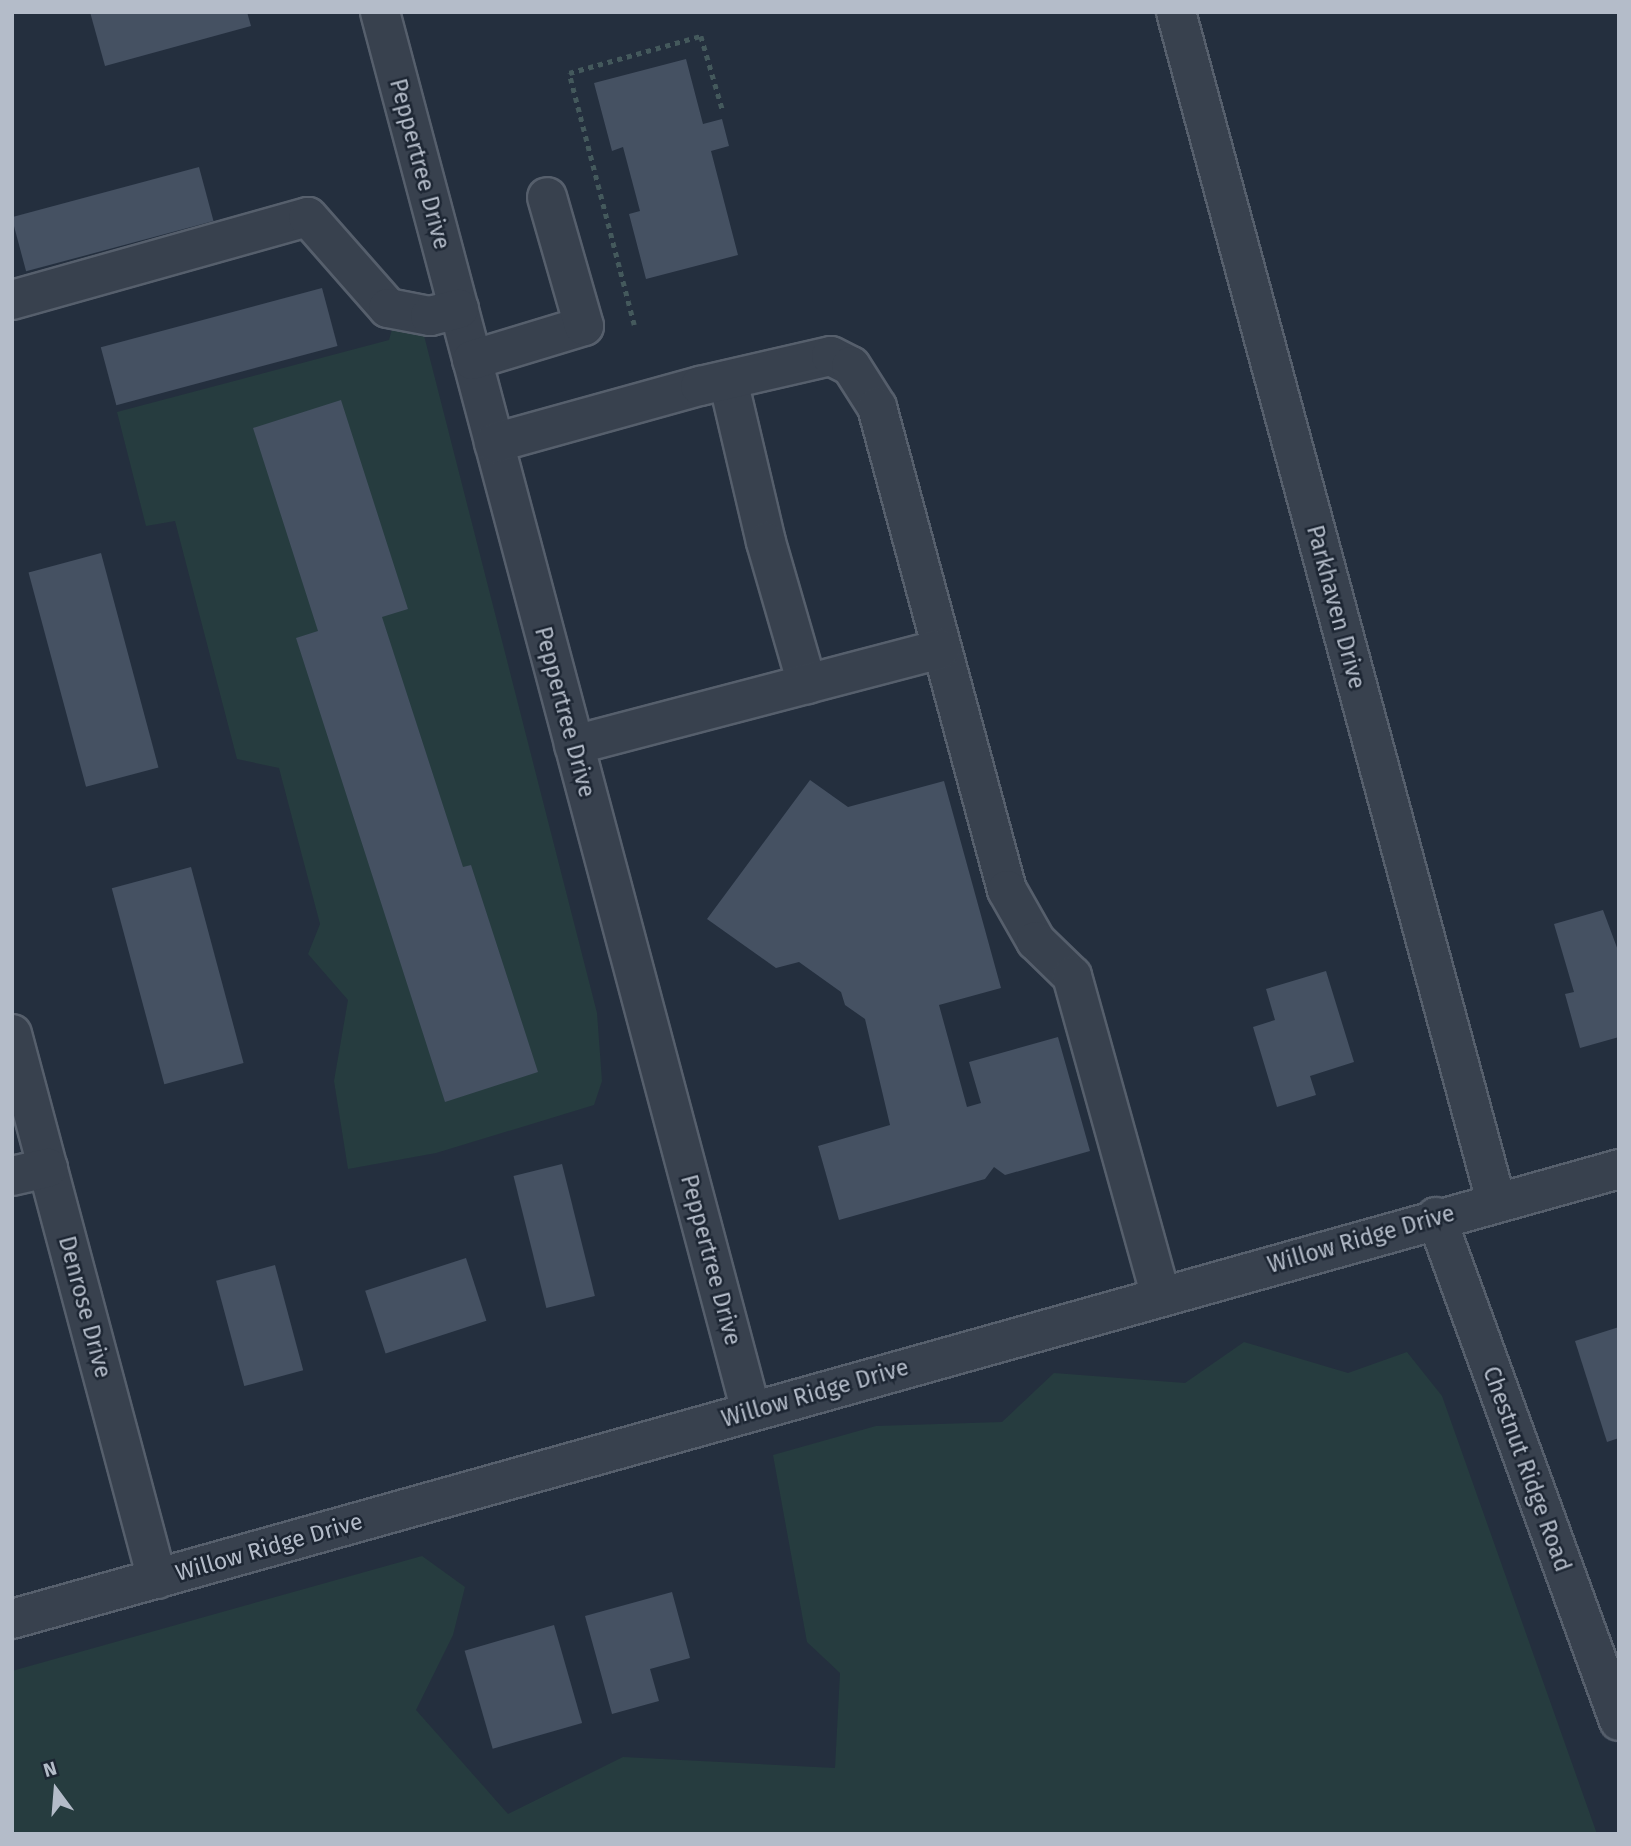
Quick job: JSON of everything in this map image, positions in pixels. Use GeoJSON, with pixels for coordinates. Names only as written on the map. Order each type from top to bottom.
{"type":"FeatureCollection","features":[{"type":"Feature","properties":{"kind":"street","name":"Peppertree Drive"},"geometry":{"type":"LineString","coordinates":[[380,12],[751,1411]]}},
{"type":"Feature","properties":{"kind":"street","name":"Parkhaven Drive"},"geometry":{"type":"LineString","coordinates":[[1176,12],[1496,1201]]}},
{"type":"Feature","properties":{"kind":"street"},"geometry":{"type":"LineString","coordinates":[[472,360],[584,326],[547,197]]}},
{"type":"Feature","properties":{"kind":"street"},"geometry":{"type":"LineString","coordinates":[[12,300],[308,217],[388,308],[430,316],[458,309]]}},
{"type":"Feature","properties":{"kind":"street"},"geometry":{"type":"LineString","coordinates":[[494,443],[728,380],[831,356],[851,366],[877,407],[1007,890],[1036,941],[1072,976],[1161,1296]]}},
{"type":"Feature","properties":{"kind":"street"},"geometry":{"type":"LineString","coordinates":[[728,380],[766,542],[807,684]]}},
{"type":"Feature","properties":{"kind":"street"},"geometry":{"type":"LineString","coordinates":[[574,745],[941,649]]}},
{"type":"Feature","properties":{"kind":"street","name":"Denrose Drive"},"geometry":{"type":"LineString","coordinates":[[12,1034],[30,1172],[156,1579]]}},
{"type":"Feature","properties":{"kind":"street","name":"Willow Ridge Drive"},"geometry":{"type":"LineString","coordinates":[[12,1619],[1436,1217],[1619,1170]]}},
{"type":"Feature","properties":{"kind":"street","name":"Chestnut Ridge Road"},"geometry":{"type":"LineString","coordinates":[[1436,1217],[1619,1721]]}},
{"type":"Feature","properties":{"kind":"path"},"geometry":{"type":"LineString","coordinates":[[634,325],[569,73],[701,36],[723,111]]}},
{"type":"Feature","properties":{"kind":"green space"},"geometry":{"type":"Polygon","coordinates":[[[398,308],[418,312],[597,1013],[602,1081],[594,1105],[436,1153],[348,1169],[334,1081],[348,1000],[308,954],[320,924],[279,768],[237,759],[175,521],[146,526],[117,412],[389,340],[398,308]]]}},
{"type":"Feature","properties":{"kind":"green space"},"geometry":{"type":"Polygon","coordinates":[[[1244,1342],[1348,1373],[1407,1352],[1442,1396],[1597,1834],[12,1834],[12,1671],[422,1556],[465,1587],[453,1635],[416,1710],[508,1814],[623,1757],[835,1768],[840,1673],[807,1642],[773,1455],[876,1426],[1002,1422],[1054,1373],[1185,1383],[1244,1342]]]}},
{"type":"Feature","properties":{"kind":"building"},"geometry":{"type":"Polygon","coordinates":[[[90,12],[247,12],[251,26],[105,66],[90,12]]]}},
{"type":"Feature","properties":{"kind":"building"},"geometry":{"type":"Polygon","coordinates":[[[686,59],[703,124],[722,119],[729,146],[711,151],[738,255],[646,279],[629,214],[640,211],[623,147],[612,151],[594,83],[686,59]]]}},
{"type":"Feature","properties":{"kind":"building"},"geometry":{"type":"Polygon","coordinates":[[[199,167],[213,221],[26,271],[12,217],[199,167]]]}},
{"type":"Feature","properties":{"kind":"building"},"geometry":{"type":"Polygon","coordinates":[[[322,288],[338,346],[116,405],[101,347],[322,288]]]}},
{"type":"Feature","properties":{"kind":"building"},"geometry":{"type":"Polygon","coordinates":[[[341,400],[408,609],[382,617],[463,867],[471,865],[538,1072],[445,1102],[296,638],[318,631],[253,428],[341,400]]]}},
{"type":"Feature","properties":{"kind":"building"},"geometry":{"type":"Polygon","coordinates":[[[101,553],[158,767],[86,787],[29,572],[101,553]]]}},
{"type":"Feature","properties":{"kind":"building"},"geometry":{"type":"Polygon","coordinates":[[[810,780],[848,807],[944,781],[1001,988],[939,1005],[967,1107],[981,1103],[969,1062],[1058,1037],[1090,1151],[1005,1175],[994,1167],[985,1179],[839,1220],[818,1146],[890,1125],[865,1019],[845,1005],[841,992],[799,962],[776,968],[707,919],[810,780]]]}},
{"type":"Feature","properties":{"kind":"building"},"geometry":{"type":"Polygon","coordinates":[[[191,867],[244,1063],[164,1084],[112,888],[191,867]]]}},
{"type":"Feature","properties":{"kind":"building"},"geometry":{"type":"Polygon","coordinates":[[[1603,910],[1619,953],[1619,1037],[1580,1048],[1565,994],[1574,992],[1554,924],[1603,910]]]}},
{"type":"Feature","properties":{"kind":"building"},"geometry":{"type":"Polygon","coordinates":[[[1326,971],[1354,1062],[1310,1076],[1316,1095],[1277,1107],[1253,1027],[1275,1020],[1266,989],[1326,971]]]}},
{"type":"Feature","properties":{"kind":"building"},"geometry":{"type":"Polygon","coordinates":[[[562,1164],[595,1296],[546,1308],[513,1176],[562,1164]]]}},
{"type":"Feature","properties":{"kind":"building"},"geometry":{"type":"Polygon","coordinates":[[[466,1258],[486,1321],[386,1354],[365,1291],[466,1258]]]}},
{"type":"Feature","properties":{"kind":"building"},"geometry":{"type":"Polygon","coordinates":[[[275,1265],[303,1370],[244,1386],[216,1281],[275,1265]]]}},
{"type":"Feature","properties":{"kind":"building"},"geometry":{"type":"Polygon","coordinates":[[[1619,1327],[1619,1438],[1607,1442],[1575,1341],[1619,1327]]]}},
{"type":"Feature","properties":{"kind":"building"},"geometry":{"type":"Polygon","coordinates":[[[672,1592],[690,1658],[650,1669],[659,1701],[612,1714],[585,1616],[672,1592]]]}},
{"type":"Feature","properties":{"kind":"building"},"geometry":{"type":"Polygon","coordinates":[[[554,1625],[582,1723],[493,1749],[465,1651],[554,1625]]]}}]}
